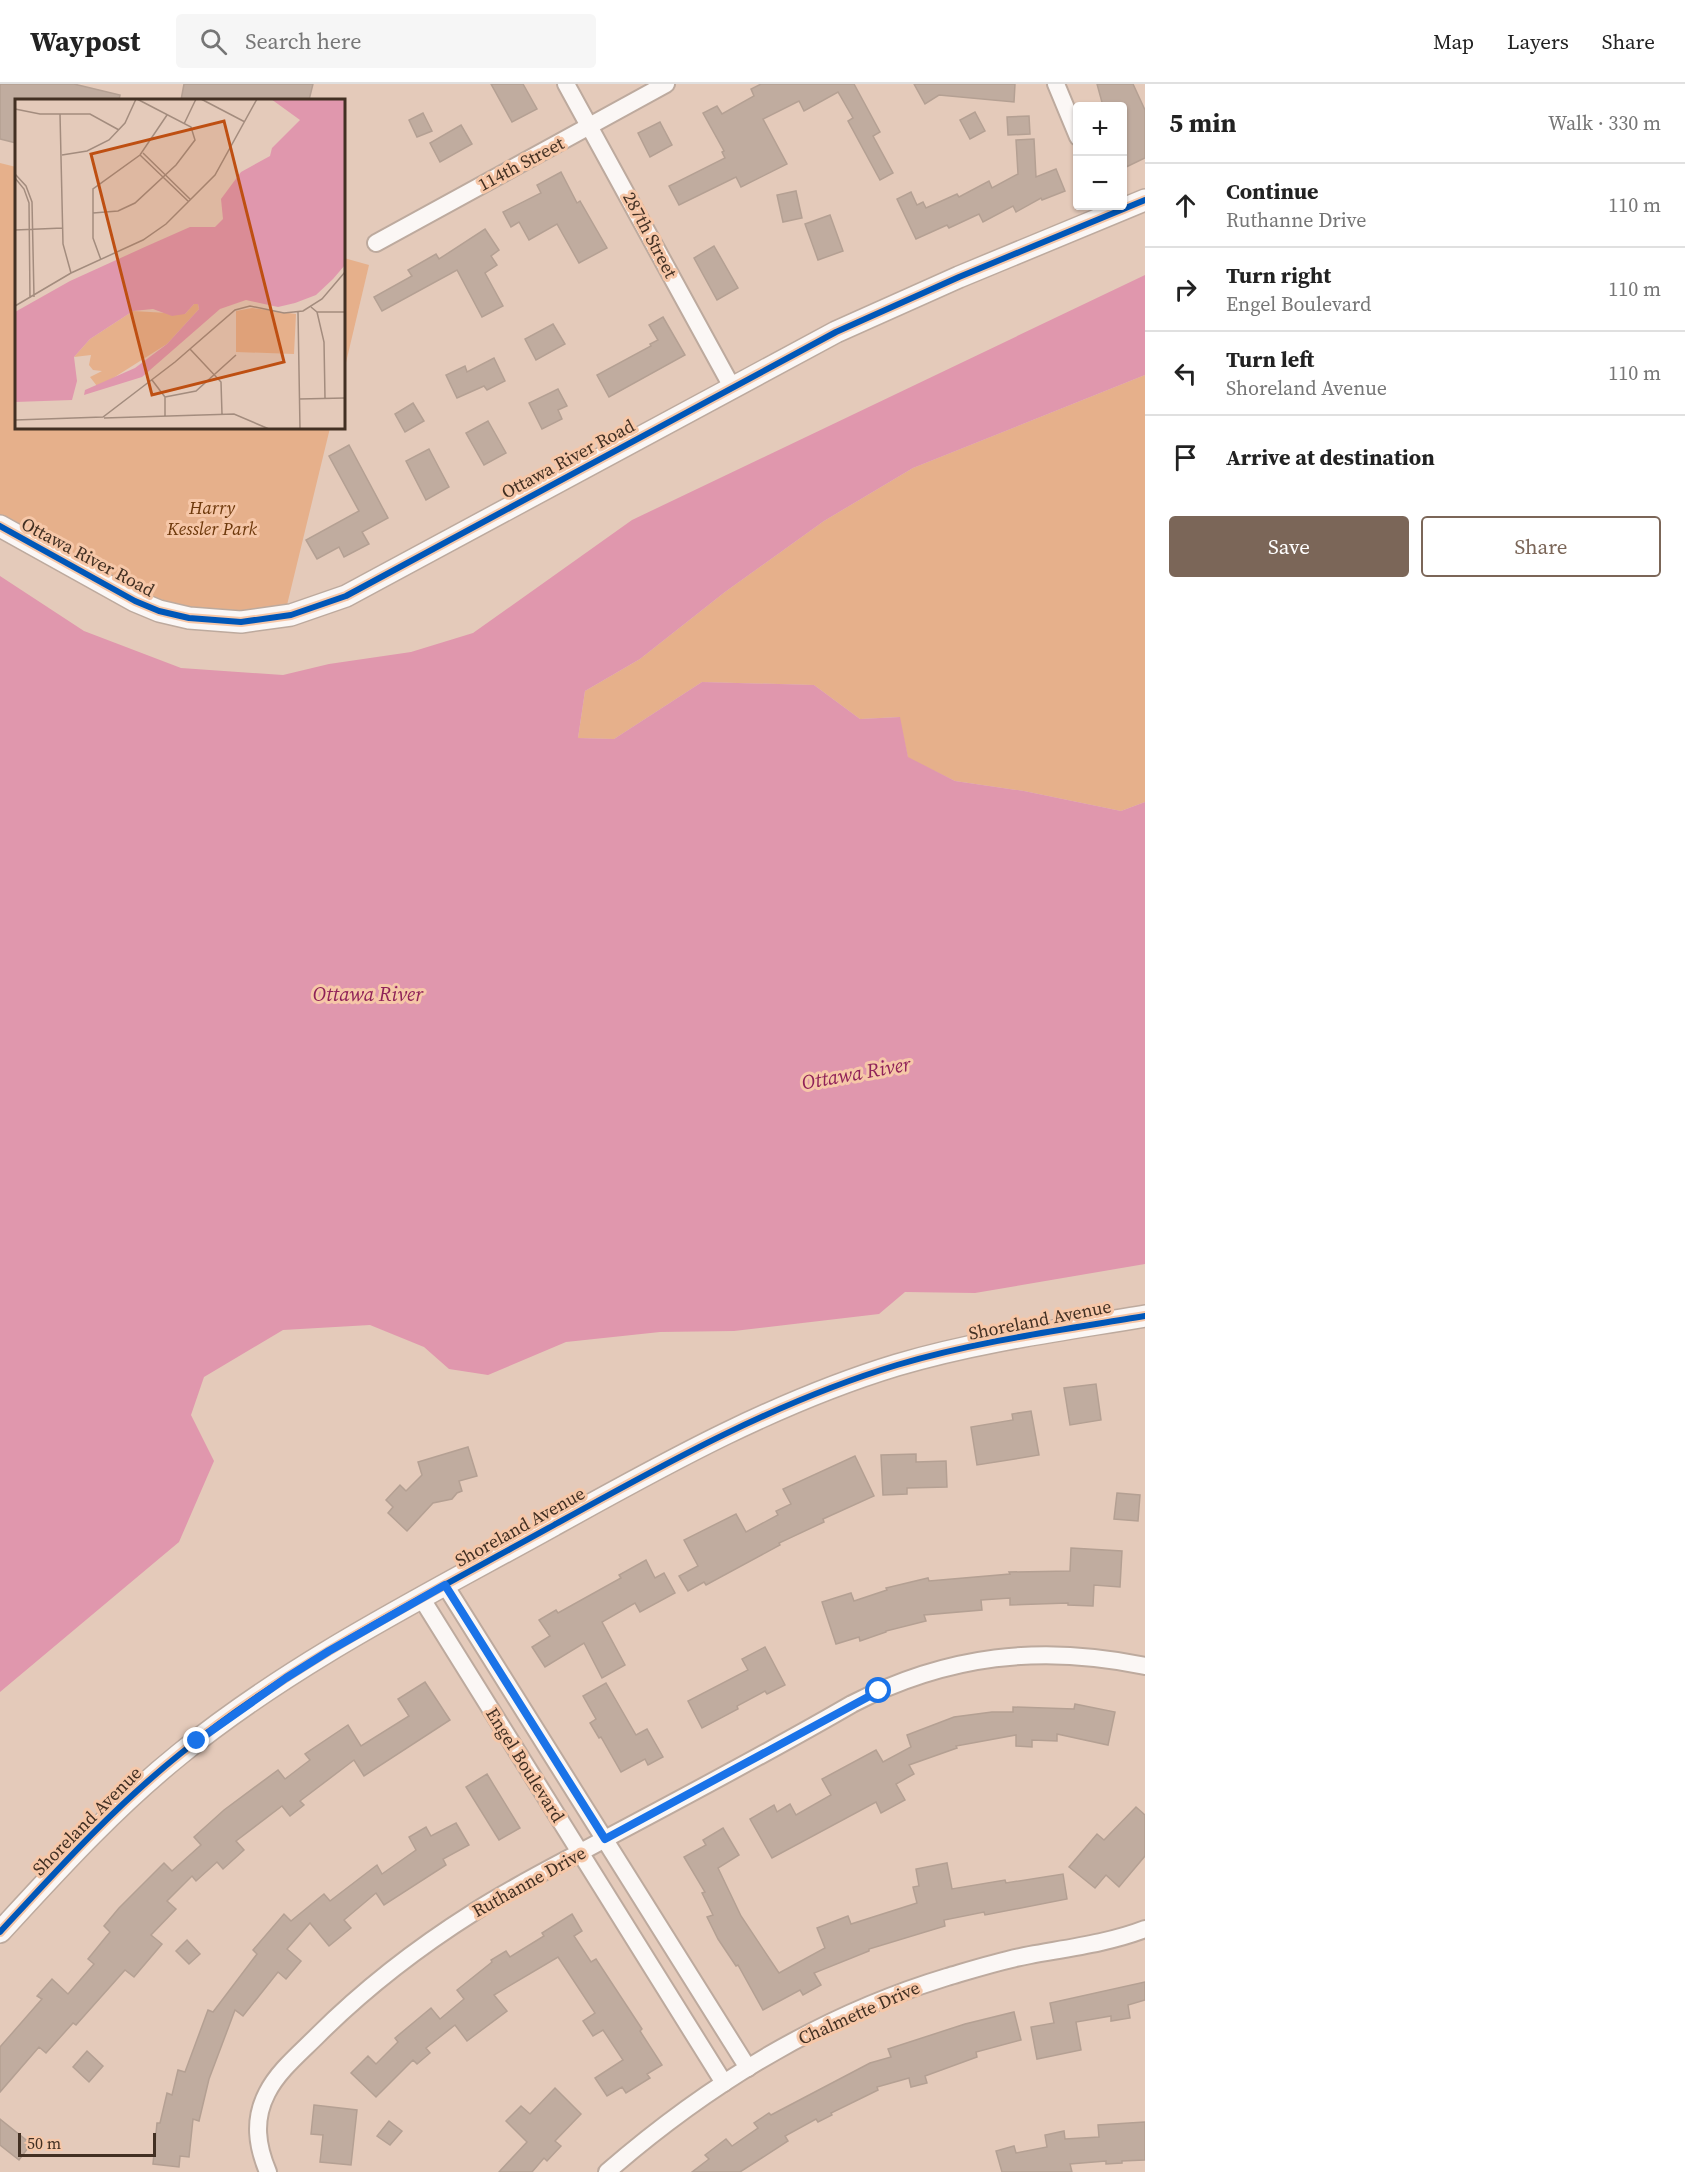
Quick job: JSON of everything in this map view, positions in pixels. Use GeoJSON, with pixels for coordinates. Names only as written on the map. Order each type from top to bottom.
{"type":"FeatureCollection","features":[{"type":"Feature","properties":{"kind":"street","name":"287th Street"},"geometry":{"type":"LineString","coordinates":[[566,84],[732,387]]}},
{"type":"Feature","properties":{"kind":"street","name":"114th Street"},"geometry":{"type":"LineString","coordinates":[[376,243],[666,84]]}},
{"type":"Feature","properties":{"kind":"street"},"geometry":{"type":"LineString","coordinates":[[1056,84],[1073,127]]}},
{"type":"Feature","properties":{"kind":"street","name":"Ottawa River Road"},"geometry":{"type":"LineString","coordinates":[[0,526],[135,601],[159,611],[189,618],[241,622],[291,615],[346,596],[836,332],[1107,211],[1145,200]]}},
{"type":"Feature","properties":{"kind":"street","name":"Shoreland Avenue"},"geometry":{"type":"LineString","coordinates":[[0,1932],[102,1823],[179,1754],[286,1678],[445,1585],[672,1461],[774,1410],[897,1365],[988,1344],[1145,1316]]}},
{"type":"Feature","properties":{"kind":"street","name":"Engel Boulevard"},"geometry":{"type":"LineString","coordinates":[[445,1585],[748,2068]]}},
{"type":"Feature","properties":{"kind":"street","name":"Engel Boulevard"},"geometry":{"type":"LineString","coordinates":[[422,1599],[724,2083]]}},
{"type":"Feature","properties":{"kind":"street","name":"Ruthanne Drive"},"geometry":{"type":"LineString","coordinates":[[268,2172],[257,2135],[261,2106],[273,2082],[352,2002],[400,1962],[474,1911],[865,1697],[919,1675],[977,1660],[1043,1654],[1103,1658],[1145,1666]]}},
{"type":"Feature","properties":{"kind":"street","name":"Chalmette Drive"},"geometry":{"type":"LineString","coordinates":[[607,2172],[655,2133],[724,2083],[810,2033],[851,2014],[913,1988],[997,1963],[1145,1929]]}},
{"type":"Feature","properties":{"kind":"green space","name":"Harry Kessler Park"},"geometry":{"type":"Polygon","coordinates":[[[0,163],[15,167],[15,429],[330,429],[287,605],[244,612],[194,608],[148,596],[104,574],[58,545],[0,515],[0,163]]]}},
{"type":"Feature","properties":{"kind":"green space"},"geometry":{"type":"Polygon","coordinates":[[[345,258],[369,265],[345,367],[345,258]]]}},
{"type":"Feature","properties":{"kind":"green space"},"geometry":{"type":"Polygon","coordinates":[[[1145,375],[1145,802],[1121,811],[1024,791],[955,781],[908,758],[899,717],[860,719],[814,685],[702,682],[614,739],[578,738],[585,691],[640,659],[725,592],[824,521],[913,468],[1145,375]]]}},
{"type":"Feature","properties":{"kind":"water","name":"Ottawa River"},"geometry":{"type":"Polygon","coordinates":[[[1145,275],[1145,375],[913,468],[824,521],[725,592],[640,659],[585,691],[578,738],[614,739],[702,682],[814,685],[860,719],[900,717],[908,757],[955,781],[1024,791],[1121,811],[1145,802],[1145,1264],[975,1293],[905,1292],[879,1314],[734,1331],[660,1332],[566,1342],[488,1375],[449,1369],[424,1347],[370,1325],[283,1330],[204,1377],[191,1415],[214,1461],[179,1542],[0,1692],[0,576],[84,631],[181,668],[283,675],[329,664],[411,652],[473,633],[632,520],[1145,275]]]}},
{"type":"Feature","properties":{"kind":"building"},"geometry":{"type":"Polygon","coordinates":[[[0,84],[74,84],[120,95],[119,99],[15,99],[15,143],[0,139],[0,84]]]}},
{"type":"Feature","properties":{"kind":"building"},"geometry":{"type":"Polygon","coordinates":[[[184,84],[313,84],[309,99],[181,99],[184,84]]]}},
{"type":"Feature","properties":{"kind":"building"},"geometry":{"type":"Polygon","coordinates":[[[491,84],[523,84],[537,109],[512,122],[491,84]]]}},
{"type":"Feature","properties":{"kind":"building"},"geometry":{"type":"Polygon","coordinates":[[[761,84],[854,84],[880,132],[873,136],[893,173],[880,180],[848,121],[853,118],[838,92],[804,111],[799,101],[763,119],[787,164],[741,187],[736,177],[679,205],[669,186],[725,158],[722,152],[724,151],[703,113],[717,106],[722,114],[754,96],[751,89],[761,84]]]}},
{"type":"Feature","properties":{"kind":"building"},"geometry":{"type":"Polygon","coordinates":[[[914,84],[1015,84],[1014,102],[939,95],[925,104],[914,84]]]}},
{"type":"Feature","properties":{"kind":"building"},"geometry":{"type":"Polygon","coordinates":[[[1097,84],[1133,84],[1145,110],[1145,158],[1127,167],[1127,102],[1102,102],[1097,84]]]}},
{"type":"Feature","properties":{"kind":"building"},"geometry":{"type":"Polygon","coordinates":[[[975,112],[985,131],[970,139],[960,120],[975,112]]]}},
{"type":"Feature","properties":{"kind":"building"},"geometry":{"type":"Polygon","coordinates":[[[423,113],[432,131],[417,137],[409,120],[423,113]]]}},
{"type":"Feature","properties":{"kind":"building"},"geometry":{"type":"Polygon","coordinates":[[[1029,116],[1030,134],[1008,135],[1007,117],[1029,116]]]}},
{"type":"Feature","properties":{"kind":"building"},"geometry":{"type":"Polygon","coordinates":[[[660,122],[672,145],[650,157],[638,133],[660,122]]]}},
{"type":"Feature","properties":{"kind":"building"},"geometry":{"type":"Polygon","coordinates":[[[461,125],[472,144],[440,162],[430,143],[461,125]]]}},
{"type":"Feature","properties":{"kind":"building"},"geometry":{"type":"Polygon","coordinates":[[[1034,139],[1036,177],[1056,169],[1065,191],[1042,200],[1041,198],[1016,212],[1013,206],[983,222],[979,214],[949,228],[947,225],[916,239],[897,199],[911,192],[917,205],[923,202],[926,208],[957,194],[959,197],[989,181],[992,188],[1018,174],[1016,140],[1034,139]]]}},
{"type":"Feature","properties":{"kind":"building"},"geometry":{"type":"Polygon","coordinates":[[[561,172],[577,203],[580,201],[607,248],[579,263],[557,224],[529,240],[519,222],[511,227],[503,212],[541,193],[537,185],[561,172]]]}},
{"type":"Feature","properties":{"kind":"building"},"geometry":{"type":"Polygon","coordinates":[[[796,191],[802,218],[783,222],[777,195],[796,191]]]}},
{"type":"Feature","properties":{"kind":"building"},"geometry":{"type":"Polygon","coordinates":[[[830,215],[843,251],[818,260],[805,224],[830,215]]]}},
{"type":"Feature","properties":{"kind":"building"},"geometry":{"type":"Polygon","coordinates":[[[485,229],[499,250],[491,256],[497,265],[485,273],[503,306],[482,317],[457,270],[382,311],[374,297],[412,276],[408,270],[436,254],[439,259],[485,229]]]}},
{"type":"Feature","properties":{"kind":"building"},"geometry":{"type":"Polygon","coordinates":[[[714,246],[738,288],[717,300],[694,258],[714,246]]]}},
{"type":"Feature","properties":{"kind":"building"},"geometry":{"type":"Polygon","coordinates":[[[663,317],[685,355],[609,397],[597,375],[658,340],[649,325],[663,317]]]}},
{"type":"Feature","properties":{"kind":"building"},"geometry":{"type":"Polygon","coordinates":[[[553,324],[565,344],[536,360],[525,339],[553,324]]]}},
{"type":"Feature","properties":{"kind":"building"},"geometry":{"type":"Polygon","coordinates":[[[494,358],[505,381],[487,390],[484,386],[457,398],[446,375],[465,366],[467,372],[494,358]]]}},
{"type":"Feature","properties":{"kind":"building"},"geometry":{"type":"Polygon","coordinates":[[[558,389],[567,406],[558,410],[562,419],[542,429],[529,403],[558,389]]]}},
{"type":"Feature","properties":{"kind":"building"},"geometry":{"type":"Polygon","coordinates":[[[413,403],[424,421],[405,432],[395,414],[413,403]]]}},
{"type":"Feature","properties":{"kind":"building"},"geometry":{"type":"Polygon","coordinates":[[[488,421],[506,453],[484,465],[466,433],[488,421]]]}},
{"type":"Feature","properties":{"kind":"building"},"geometry":{"type":"Polygon","coordinates":[[[349,445],[388,518],[362,532],[369,544],[344,557],[339,547],[317,559],[306,540],[359,511],[329,456],[349,445]]]}},
{"type":"Feature","properties":{"kind":"building"},"geometry":{"type":"Polygon","coordinates":[[[429,449],[449,487],[426,500],[406,461],[429,449]]]}},
{"type":"Feature","properties":{"kind":"building"},"geometry":{"type":"Polygon","coordinates":[[[1096,1384],[1101,1420],[1070,1425],[1064,1388],[1096,1384]]]}},
{"type":"Feature","properties":{"kind":"building"},"geometry":{"type":"Polygon","coordinates":[[[1031,1411],[1039,1455],[977,1465],[971,1427],[1013,1420],[1012,1414],[1031,1411]]]}},
{"type":"Feature","properties":{"kind":"building"},"geometry":{"type":"Polygon","coordinates":[[[468,1447],[477,1476],[459,1481],[462,1491],[452,1499],[433,1503],[407,1531],[388,1513],[393,1507],[386,1500],[400,1485],[406,1491],[422,1475],[418,1462],[468,1447]]]}},
{"type":"Feature","properties":{"kind":"building"},"geometry":{"type":"Polygon","coordinates":[[[916,1454],[916,1462],[946,1461],[947,1487],[907,1488],[907,1494],[883,1495],[881,1455],[916,1454]]]}},
{"type":"Feature","properties":{"kind":"building"},"geometry":{"type":"Polygon","coordinates":[[[855,1456],[874,1496],[823,1519],[824,1522],[779,1543],[780,1545],[706,1585],[704,1582],[688,1591],[679,1576],[698,1566],[684,1540],[736,1514],[746,1532],[778,1515],[776,1511],[791,1504],[783,1489],[855,1456]]]}},
{"type":"Feature","properties":{"kind":"building"},"geometry":{"type":"Polygon","coordinates":[[[1117,1493],[1140,1495],[1138,1521],[1114,1519],[1117,1493]]]}},
{"type":"Feature","properties":{"kind":"building"},"geometry":{"type":"Polygon","coordinates":[[[1071,1548],[1122,1551],[1120,1587],[1094,1585],[1093,1606],[1068,1605],[1068,1603],[1010,1605],[1010,1598],[981,1600],[982,1610],[924,1615],[926,1621],[886,1631],[860,1641],[859,1637],[836,1644],[822,1602],[851,1593],[854,1601],[887,1590],[886,1588],[928,1578],[929,1581],[1010,1574],[1009,1572],[1070,1571],[1071,1548]]]}},
{"type":"Feature","properties":{"kind":"building"},"geometry":{"type":"Polygon","coordinates":[[[646,1560],[655,1578],[664,1573],[675,1593],[640,1612],[635,1603],[602,1622],[625,1665],[602,1678],[584,1643],[545,1667],[532,1647],[550,1636],[539,1620],[556,1610],[558,1613],[621,1578],[619,1575],[646,1560]]]}},
{"type":"Feature","properties":{"kind":"building"},"geometry":{"type":"Polygon","coordinates":[[[765,1647],[785,1685],[767,1694],[765,1691],[737,1706],[738,1709],[702,1728],[688,1701],[748,1670],[742,1659],[765,1647]]]}},
{"type":"Feature","properties":{"kind":"building"},"geometry":{"type":"Polygon","coordinates":[[[425,1682],[450,1720],[364,1776],[354,1760],[300,1801],[304,1805],[290,1816],[282,1806],[236,1841],[244,1850],[223,1869],[217,1862],[196,1881],[192,1876],[167,1901],[176,1909],[151,1935],[162,1944],[134,1977],[125,1970],[76,2025],[73,2023],[46,2053],[39,2047],[0,2092],[0,2047],[42,1999],[37,1996],[52,1979],[68,1994],[94,1964],[88,1959],[110,1932],[104,1926],[164,1863],[172,1871],[201,1845],[194,1837],[224,1810],[278,1770],[285,1779],[310,1760],[305,1754],[348,1725],[361,1746],[409,1716],[398,1699],[425,1682]]]}},
{"type":"Feature","properties":{"kind":"building"},"geometry":{"type":"Polygon","coordinates":[[[606,1683],[636,1735],[647,1729],[663,1757],[648,1765],[645,1759],[621,1772],[601,1737],[599,1738],[590,1723],[596,1719],[583,1696],[606,1683]]]}},
{"type":"Feature","properties":{"kind":"building"},"geometry":{"type":"Polygon","coordinates":[[[1075,1704],[1115,1712],[1108,1745],[1057,1734],[1057,1741],[1032,1740],[1032,1747],[1016,1746],[1016,1735],[956,1746],[957,1748],[909,1765],[914,1774],[896,1784],[905,1800],[881,1813],[876,1802],[772,1858],[750,1819],[774,1805],[777,1812],[790,1804],[796,1815],[831,1795],[822,1779],[876,1750],[883,1762],[911,1747],[907,1735],[954,1717],[1013,1712],[1013,1707],[1074,1709],[1075,1704]]]}},
{"type":"Feature","properties":{"kind":"building"},"geometry":{"type":"Polygon","coordinates":[[[487,1774],[520,1828],[499,1840],[466,1787],[487,1774]]]}},
{"type":"Feature","properties":{"kind":"building"},"geometry":{"type":"Polygon","coordinates":[[[1136,1807],[1145,1815],[1145,1856],[1119,1887],[1106,1875],[1095,1888],[1069,1867],[1097,1834],[1104,1840],[1136,1807]]]}},
{"type":"Feature","properties":{"kind":"building"},"geometry":{"type":"Polygon","coordinates":[[[456,1823],[469,1845],[443,1859],[446,1865],[384,1905],[376,1893],[344,1920],[351,1928],[329,1946],[310,1923],[287,1949],[301,1961],[286,1979],[278,1972],[243,2016],[235,2010],[209,2079],[199,2121],[193,2119],[189,2157],[180,2156],[179,2167],[153,2164],[157,2123],[160,2123],[167,2093],[172,2095],[178,2070],[185,2072],[208,2010],[213,2012],[257,1954],[253,1950],[284,1914],[291,1921],[324,1894],[330,1901],[377,1865],[382,1874],[416,1850],[409,1837],[426,1827],[431,1836],[456,1823]]]}},
{"type":"Feature","properties":{"kind":"building"},"geometry":{"type":"Polygon","coordinates":[[[723,1828],[739,1855],[718,1868],[741,1916],[779,1973],[825,1948],[817,1928],[848,1916],[851,1924],[917,1903],[913,1887],[919,1886],[916,1869],[947,1863],[952,1889],[1005,1880],[1006,1883],[1063,1874],[1067,1899],[985,1915],[984,1912],[944,1920],[945,1926],[869,1949],[869,1951],[814,1973],[821,1985],[803,1995],[800,1990],[763,2010],[738,1965],[736,1966],[718,1939],[707,1917],[713,1915],[702,1893],[705,1892],[684,1857],[706,1845],[703,1840],[723,1828]]]}},
{"type":"Feature","properties":{"kind":"building"},"geometry":{"type":"Polygon","coordinates":[[[572,1914],[582,1931],[574,1936],[591,1962],[596,1959],[642,2029],[640,2031],[662,2065],[647,2074],[650,2078],[626,2093],[622,2087],[607,2096],[595,2078],[623,2060],[603,2030],[593,2036],[583,2021],[595,2013],[558,1957],[494,1995],[507,2011],[467,2041],[455,2025],[426,2048],[430,2053],[417,2064],[413,2060],[376,2097],[351,2073],[368,2056],[376,2064],[398,2042],[395,2038],[431,2008],[440,2019],[464,1999],[457,1990],[492,1962],[491,1960],[506,1951],[510,1957],[544,1936],[542,1933],[572,1914]]]}},
{"type":"Feature","properties":{"kind":"building"},"geometry":{"type":"Polygon","coordinates":[[[187,1940],[200,1954],[189,1964],[176,1951],[187,1940]]]}},
{"type":"Feature","properties":{"kind":"building"},"geometry":{"type":"Polygon","coordinates":[[[1145,1982],[1145,2000],[1128,2005],[1130,2018],[1111,2021],[1111,2016],[1076,2022],[1081,2050],[1037,2059],[1031,2027],[1054,2023],[1050,2003],[1145,1982]]]}},
{"type":"Feature","properties":{"kind":"building"},"geometry":{"type":"Polygon","coordinates":[[[1014,2012],[1021,2040],[976,2052],[977,2057],[925,2076],[927,2083],[911,2087],[909,2078],[877,2087],[878,2090],[831,2113],[832,2115],[818,2122],[816,2119],[785,2136],[788,2141],[740,2172],[692,2172],[709,2159],[705,2155],[726,2139],[732,2146],[758,2128],[754,2123],[769,2113],[771,2115],[870,2063],[891,2057],[888,2049],[965,2024],[1014,2012]]]}},
{"type":"Feature","properties":{"kind":"building"},"geometry":{"type":"Polygon","coordinates":[[[87,2051],[103,2066],[89,2082],[73,2067],[87,2051]]]}},
{"type":"Feature","properties":{"kind":"building"},"geometry":{"type":"Polygon","coordinates":[[[555,2088],[581,2114],[555,2141],[561,2146],[547,2161],[544,2158],[532,2172],[499,2172],[527,2142],[506,2121],[521,2106],[530,2114],[555,2088]]]}},
{"type":"Feature","properties":{"kind":"building"},"geometry":{"type":"Polygon","coordinates":[[[314,2105],[357,2110],[351,2165],[320,2162],[323,2135],[311,2134],[314,2105]]]}},
{"type":"Feature","properties":{"kind":"building"},"geometry":{"type":"Polygon","coordinates":[[[0,2119],[31,2144],[19,2160],[0,2145],[0,2119]]]}},
{"type":"Feature","properties":{"kind":"building"},"geometry":{"type":"Polygon","coordinates":[[[389,2121],[402,2131],[390,2145],[377,2136],[389,2121]]]}},
{"type":"Feature","properties":{"kind":"building"},"geometry":{"type":"Polygon","coordinates":[[[1145,2122],[1145,2160],[1106,2164],[1106,2161],[1070,2164],[1072,2172],[1002,2172],[996,2151],[1014,2146],[1016,2153],[1047,2147],[1045,2135],[1064,2131],[1065,2139],[1099,2137],[1098,2125],[1145,2122]]]}},
{"type":"Feature","properties":{"kind":"cycle path"},"geometry":{"type":"LineString","coordinates":[[0,526],[135,601],[159,611],[189,618],[241,622],[291,615],[346,596],[836,332],[959,277],[1145,200]]}},
{"type":"Feature","properties":{"kind":"cycle path"},"geometry":{"type":"LineString","coordinates":[[0,1932],[43,1885],[132,1796],[180,1754],[223,1721],[268,1689],[361,1632],[637,1479],[721,1436],[807,1397],[897,1365],[989,1343],[1145,1316]]}},
{"type":"Feature","properties":{"kind":"route"},"geometry":{"type":"LineString","coordinates":[[197,1741],[286,1678],[445,1585],[605,1839],[879,1691]]}}]}
